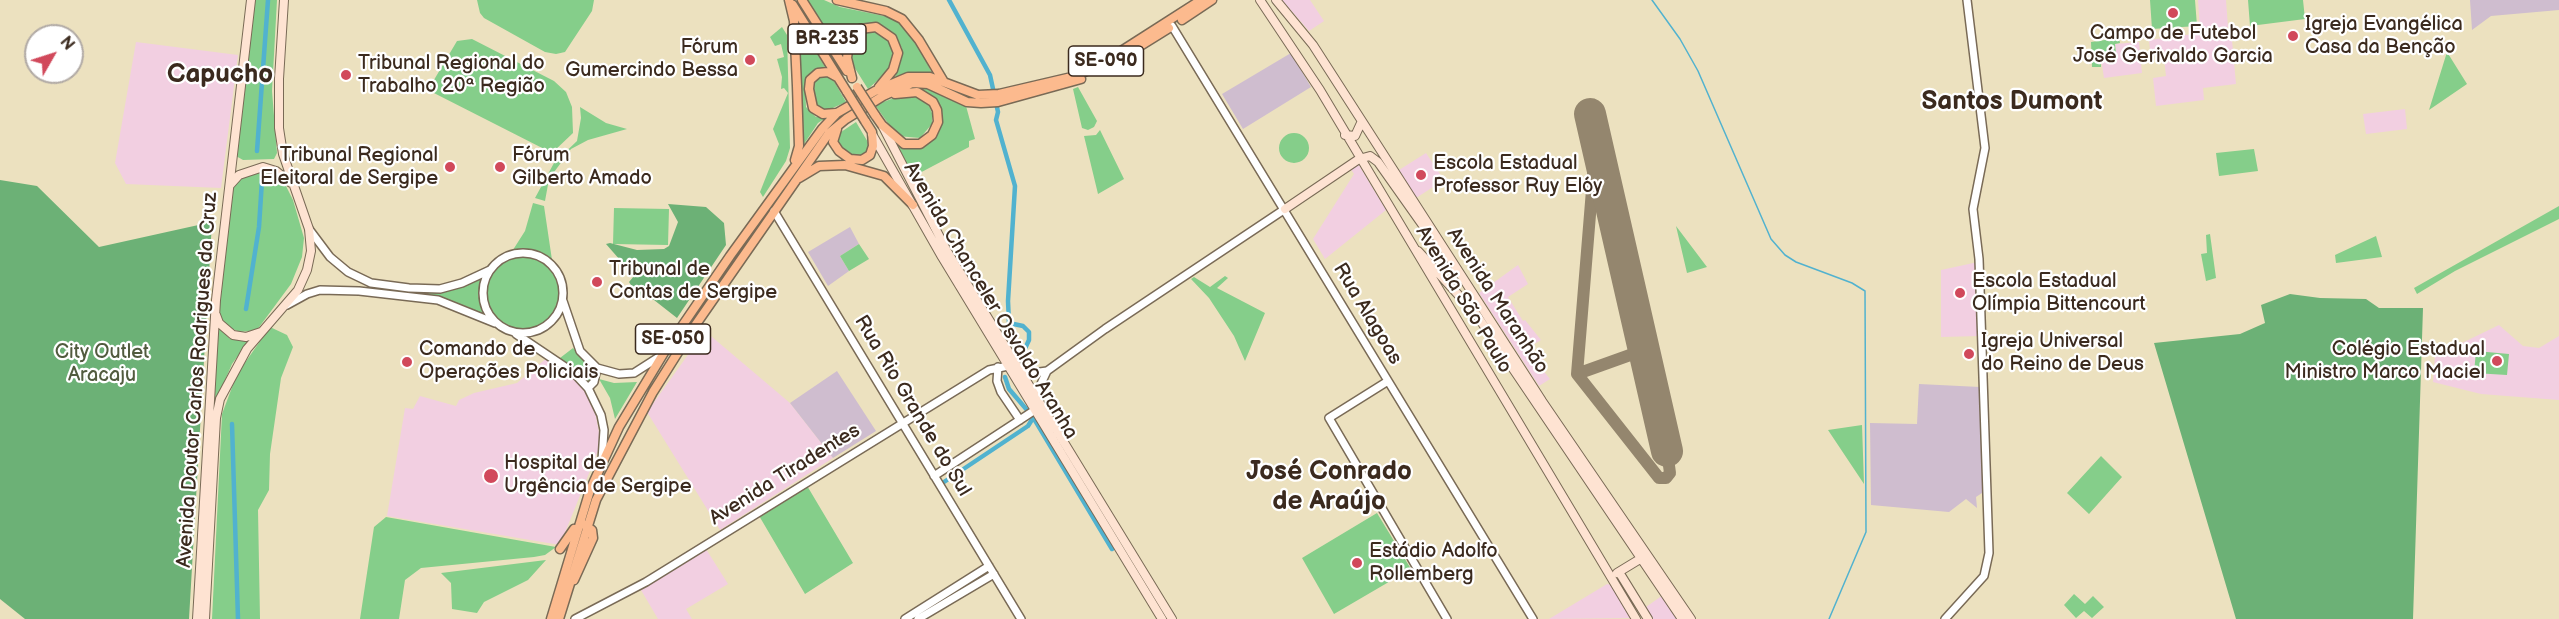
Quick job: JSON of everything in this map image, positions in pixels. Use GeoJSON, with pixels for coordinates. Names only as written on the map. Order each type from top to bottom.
{"type":"FeatureCollection","features":[{"type":"Feature","properties":{"kind":"main road","name":"Avenida Doutor Carlos Rodrigues da Cruz"},"geometry":{"type":"LineString","coordinates":[[197,619],[215,313],[251,0]]}},
{"type":"Feature","properties":{"kind":"main road"},"geometry":{"type":"LineString","coordinates":[[284,0],[279,79],[279,129],[292,184],[309,230],[311,251],[307,270],[298,290],[285,307]]}},
{"type":"Feature","properties":{"kind":"main road"},"geometry":{"type":"LineString","coordinates":[[789,0],[795,34],[799,146],[792,169]]}},
{"type":"Feature","properties":{"kind":"main road","name":"Avenida Chanceler Osvaldo Aranha"},"geometry":{"type":"LineString","coordinates":[[789,0],[872,132],[913,205],[1013,366],[1039,400],[1172,619]]}},
{"type":"Feature","properties":{"kind":"main road","name":"Avenida Chanceler Osvaldo Aranha"},"geometry":{"type":"LineString","coordinates":[[802,0],[882,125],[947,251],[1013,366],[1032,413],[1162,619]]}},
{"type":"Feature","properties":{"kind":"main road"},"geometry":{"type":"LineString","coordinates":[[837,0],[886,11],[902,19],[919,40],[944,82]]}},
{"type":"Feature","properties":{"kind":"main road","name":"SE-090"},"geometry":{"type":"LineString","coordinates":[[879,93],[908,77],[927,77],[967,93],[993,98],[1087,72],[1201,0]]}},
{"type":"Feature","properties":{"kind":"main road","name":"SE-090"},"geometry":{"type":"LineString","coordinates":[[879,93],[920,83],[935,86],[967,102],[1085,78],[1112,64],[1212,0]]}},
{"type":"Feature","properties":{"kind":"main road","name":"Avenida São Paulo"},"geometry":{"type":"LineString","coordinates":[[1260,0],[1305,66],[1636,619]]}},
{"type":"Feature","properties":{"kind":"main road","name":"Avenida Maranhão"},"geometry":{"type":"LineString","coordinates":[[1276,0],[1303,31],[1640,559],[1682,619]]}},
{"type":"Feature","properties":{"kind":"main road"},"geometry":{"type":"LineString","coordinates":[[852,78],[847,58],[849,42],[860,29],[876,27],[883,30],[892,38],[897,53],[893,70],[879,93]]}},
{"type":"Feature","properties":{"kind":"main road"},"geometry":{"type":"LineString","coordinates":[[837,113],[823,114],[813,108],[808,89],[812,77],[818,73],[828,72],[838,77]]}},
{"type":"Feature","properties":{"kind":"main road"},"geometry":{"type":"LineString","coordinates":[[879,93],[923,94],[936,106],[938,122],[932,135],[925,141],[912,145],[897,140],[882,125]]}},
{"type":"Feature","properties":{"kind":"main road","name":"SE-050"},"geometry":{"type":"LineString","coordinates":[[551,619],[602,461],[665,351],[792,169],[837,113],[879,93]]}},
{"type":"Feature","properties":{"kind":"main road","name":"SE-050"},"geometry":{"type":"LineString","coordinates":[[581,523],[653,392],[774,211],[829,133],[879,93]]}},
{"type":"Feature","properties":{"kind":"main road"},"geometry":{"type":"LineString","coordinates":[[840,123],[833,142],[839,151],[850,159],[862,160],[870,155],[873,146],[872,132]]}},
{"type":"Feature","properties":{"kind":"main road"},"geometry":{"type":"LineString","coordinates":[[1345,135],[1355,136],[1361,123]]}},
{"type":"Feature","properties":{"kind":"main road"},"geometry":{"type":"LineString","coordinates":[[1285,209],[1359,159],[1370,156],[1377,160],[1406,205],[1443,248]]}},
{"type":"Feature","properties":{"kind":"main road"},"geometry":{"type":"LineString","coordinates":[[796,180],[819,165],[845,165],[884,176],[913,205]]}},
{"type":"Feature","properties":{"kind":"main road"},"geometry":{"type":"LineString","coordinates":[[229,187],[239,175],[263,167],[276,171],[292,184]]}},
{"type":"Feature","properties":{"kind":"main road","name":"Avenida Maranhão"},"geometry":{"type":"LineString","coordinates":[[1410,244],[1476,314],[1691,619]]}},
{"type":"Feature","properties":{"kind":"main road","name":"Avenida Doutor Carlos Rodrigues da Cruz"},"geometry":{"type":"LineString","coordinates":[[205,619],[216,418],[226,385],[247,349],[285,307]]}},
{"type":"Feature","properties":{"kind":"main road"},"geometry":{"type":"LineString","coordinates":[[215,313],[219,323],[232,335],[246,337],[262,332]]}},
{"type":"Feature","properties":{"kind":"main road"},"geometry":{"type":"LineString","coordinates":[[559,619],[563,602],[593,538],[592,530],[581,523],[560,549]]}},
{"type":"Feature","properties":{"kind":"main road"},"geometry":{"type":"LineString","coordinates":[[1610,577],[1640,559]]}},
{"type":"Feature","properties":{"kind":"main road"},"geometry":{"type":"LineString","coordinates":[[1619,572],[1648,619]]}},
{"type":"Feature","properties":{"kind":"street"},"geometry":{"type":"LineString","coordinates":[[1945,619],[1984,576],[1989,559],[1979,259],[1974,203],[1985,148],[1966,0]]}},
{"type":"Feature","properties":{"kind":"street","name":"Rua Alagoas"},"geometry":{"type":"LineString","coordinates":[[1172,26],[1533,619]]}},
{"type":"Feature","properties":{"kind":"street"},"geometry":{"type":"LineString","coordinates":[[934,476],[1032,413],[1039,400],[1040,386],[1047,371],[1285,209]]}},
{"type":"Feature","properties":{"kind":"street","name":"Rua Rio Grande do Sul"},"geometry":{"type":"LineString","coordinates":[[774,211],[1022,619]]}},
{"type":"Feature","properties":{"kind":"street"},"geometry":{"type":"LineString","coordinates":[[309,230],[330,257],[348,272],[384,290],[438,300],[496,323],[574,373],[588,388],[599,409],[604,430],[602,461]]}},
{"type":"Feature","properties":{"kind":"street"},"geometry":{"type":"LineString","coordinates":[[285,307],[307,294],[320,290],[440,289],[462,283],[490,270],[509,255],[535,255],[550,263],[556,270],[562,283],[563,300],[580,351],[597,368],[619,374],[634,373],[651,364],[665,351]]}},
{"type":"Feature","properties":{"kind":"street"},"geometry":{"type":"LineString","coordinates":[[490,270],[483,295],[487,311],[496,323]]}},
{"type":"Feature","properties":{"kind":"street"},"geometry":{"type":"LineString","coordinates":[[514,333],[524,334],[543,329],[559,312],[563,300]]}},
{"type":"Feature","properties":{"kind":"street","name":"Avenida Tiradentes"},"geometry":{"type":"LineString","coordinates":[[578,618],[636,588],[902,422],[998,367],[1013,366],[1032,373],[1047,371]]}},
{"type":"Feature","properties":{"kind":"street"},"geometry":{"type":"LineString","coordinates":[[998,367],[997,377],[1001,392],[1020,420]]}},
{"type":"Feature","properties":{"kind":"street"},"geometry":{"type":"LineString","coordinates":[[588,388],[594,382],[597,368]]}},
{"type":"Feature","properties":{"kind":"street"},"geometry":{"type":"LineString","coordinates":[[1388,381],[1329,417],[1447,619]]}},
{"type":"Feature","properties":{"kind":"street"},"geometry":{"type":"LineString","coordinates":[[905,619],[989,566]]}},
{"type":"Feature","properties":{"kind":"street"},"geometry":{"type":"LineString","coordinates":[[918,619],[994,574]]}},
{"type":"Feature","properties":{"kind":"street"},"geometry":{"type":"LineString","coordinates":[[563,602],[570,615],[578,618]]}},
{"type":"Feature","properties":{"kind":"shaded area"},"geometry":{"type":"Polygon","coordinates":[[[1282,0],[1310,0],[1324,21],[1309,31],[1282,0]]]}},
{"type":"Feature","properties":{"kind":"shaded area"},"geometry":{"type":"Polygon","coordinates":[[[2198,0],[2226,0],[2228,27],[2200,30],[2198,0]]]}},
{"type":"Feature","properties":{"kind":"shaded area"},"geometry":{"type":"Polygon","coordinates":[[[2470,0],[2559,0],[2559,10],[2491,16],[2472,30],[2470,0]]]}},
{"type":"Feature","properties":{"kind":"shaded area"},"geometry":{"type":"Polygon","coordinates":[[[2231,29],[2236,84],[2203,88],[2204,100],[2156,106],[2153,78],[2166,76],[2163,50],[2150,50],[2149,40],[2231,29]]]}},
{"type":"Feature","properties":{"kind":"shaded area"},"geometry":{"type":"Polygon","coordinates":[[[136,42],[238,55],[221,188],[126,184],[115,163],[136,42]]]}},
{"type":"Feature","properties":{"kind":"shaded area"},"geometry":{"type":"Polygon","coordinates":[[[2139,42],[2142,73],[2104,78],[2101,59],[2116,54],[2115,44],[2139,42]]]}},
{"type":"Feature","properties":{"kind":"shaded area"},"geometry":{"type":"Polygon","coordinates":[[[1291,53],[1311,87],[1243,129],[1222,94],[1291,53]]]}},
{"type":"Feature","properties":{"kind":"shaded area"},"geometry":{"type":"Polygon","coordinates":[[[2405,109],[2407,129],[2366,134],[2363,114],[2405,109]]]}},
{"type":"Feature","properties":{"kind":"shaded area","name":"Escola Estadual Professor Ruy Elóy"},"geometry":{"type":"Polygon","coordinates":[[[1426,153],[1444,180],[1416,198],[1399,170],[1426,153]]]}},
{"type":"Feature","properties":{"kind":"shaded area"},"geometry":{"type":"Polygon","coordinates":[[[1357,162],[1386,210],[1325,259],[1313,239],[1354,174],[1350,168],[1357,162]]]}},
{"type":"Feature","properties":{"kind":"shaded area"},"geometry":{"type":"Polygon","coordinates":[[[850,227],[859,244],[840,256],[849,271],[828,286],[808,252],[850,227]]]}},
{"type":"Feature","properties":{"kind":"shaded area","name":"Escola Estadual Olímpia Bittencourt"},"geometry":{"type":"Polygon","coordinates":[[[1978,262],[1980,336],[1941,337],[1941,270],[1978,262]]]}},
{"type":"Feature","properties":{"kind":"shaded area"},"geometry":{"type":"Polygon","coordinates":[[[1518,265],[1528,284],[1508,297],[1523,321],[1525,320],[1541,340],[1531,346],[1536,354],[1539,352],[1547,366],[1542,369],[1550,379],[1539,386],[1479,293],[1518,265]]]}},
{"type":"Feature","properties":{"kind":"shaded area","name":"Colégio Estadual Ministro Marco Maciel"},"geometry":{"type":"Polygon","coordinates":[[[2499,325],[2523,346],[2539,348],[2559,336],[2559,400],[2481,394],[2433,382],[2435,356],[2499,325]]]}},
{"type":"Feature","properties":{"kind":"shaded area"},"geometry":{"type":"Polygon","coordinates":[[[705,331],[790,403],[833,458],[720,530],[647,412],[705,331]]]}},
{"type":"Feature","properties":{"kind":"shaded area","name":"Hospital de Urgência de Sergipe"},"geometry":{"type":"Polygon","coordinates":[[[548,357],[572,374],[586,389],[595,411],[600,438],[598,451],[560,545],[387,516],[405,408],[413,409],[420,396],[456,406],[459,400],[474,393],[517,383],[548,357]]]}},
{"type":"Feature","properties":{"kind":"shaded area"},"geometry":{"type":"Polygon","coordinates":[[[837,371],[876,431],[833,458],[790,403],[837,371]]]}},
{"type":"Feature","properties":{"kind":"shaded area"},"geometry":{"type":"Polygon","coordinates":[[[1919,384],[1980,387],[1983,489],[1982,493],[1976,497],[1977,508],[1966,499],[1949,512],[1871,505],[1870,423],[1917,424],[1919,384]]]}},
{"type":"Feature","properties":{"kind":"shaded area"},"geometry":{"type":"Polygon","coordinates":[[[706,549],[728,584],[686,609],[692,619],[658,619],[641,590],[706,549]]]}},
{"type":"Feature","properties":{"kind":"shaded area"},"geometry":{"type":"Polygon","coordinates":[[[1607,584],[1611,585],[1632,618],[1549,619],[1607,584]]]}},
{"type":"Feature","properties":{"kind":"shaded area"},"geometry":{"type":"Polygon","coordinates":[[[1663,595],[1679,619],[1653,619],[1646,607],[1663,595]]]}},
{"type":"Feature","properties":{"kind":"green space"},"geometry":{"type":"Polygon","coordinates":[[[255,0],[277,0],[272,91],[277,153],[274,159],[243,160],[236,156],[255,0]]]}},
{"type":"Feature","properties":{"kind":"green space"},"geometry":{"type":"Polygon","coordinates":[[[477,0],[594,0],[592,11],[565,52],[556,54],[545,52],[484,18],[480,13],[477,0]]]}},
{"type":"Feature","properties":{"kind":"green space"},"geometry":{"type":"Polygon","coordinates":[[[807,0],[824,0],[840,7],[894,18],[914,37],[932,73],[911,72],[895,77],[901,60],[902,48],[889,30],[871,23],[861,25],[851,33],[841,54],[807,0]]]}},
{"type":"Feature","properties":{"kind":"green space","name":"Campo de Futebol José Gerivaldo Garcia"},"geometry":{"type":"Polygon","coordinates":[[[2150,0],[2195,0],[2197,26],[2152,29],[2150,0]]]}},
{"type":"Feature","properties":{"kind":"green space"},"geometry":{"type":"Polygon","coordinates":[[[2248,0],[2303,0],[2305,19],[2250,26],[2248,0]]]}},
{"type":"Feature","properties":{"kind":"green space"},"geometry":{"type":"Polygon","coordinates":[[[797,20],[825,67],[811,72],[805,79],[806,107],[816,117],[827,117],[818,123],[800,150],[797,20]]]}},
{"type":"Feature","properties":{"kind":"green space"},"geometry":{"type":"Polygon","coordinates":[[[782,27],[787,35],[790,148],[786,161],[763,197],[760,192],[779,144],[773,129],[788,93],[784,88],[781,89],[782,77],[777,59],[784,57],[781,44],[775,46],[770,37],[782,27]]]}},
{"type":"Feature","properties":{"kind":"green space"},"geometry":{"type":"Polygon","coordinates":[[[863,30],[882,31],[894,48],[888,71],[868,89],[851,62],[851,43],[863,30]]]}},
{"type":"Feature","properties":{"kind":"green space"},"geometry":{"type":"Polygon","coordinates":[[[2119,38],[2120,43],[2115,44],[2116,54],[2101,59],[2101,67],[2092,67],[2091,42],[2119,38]]]}},
{"type":"Feature","properties":{"kind":"green space"},"geometry":{"type":"Polygon","coordinates":[[[472,39],[554,81],[566,92],[572,107],[573,133],[552,153],[428,90],[457,41],[472,39]]]}},
{"type":"Feature","properties":{"kind":"green space"},"geometry":{"type":"Polygon","coordinates":[[[2447,52],[2467,84],[2429,110],[2447,52]]]}},
{"type":"Feature","properties":{"kind":"green space"},"geometry":{"type":"Polygon","coordinates":[[[815,76],[831,76],[846,102],[826,111],[819,109],[814,102],[811,82],[815,76]]]}},
{"type":"Feature","properties":{"kind":"green space"},"geometry":{"type":"Polygon","coordinates":[[[908,87],[927,87],[966,106],[975,139],[969,141],[969,147],[914,176],[892,141],[912,148],[921,146],[936,132],[936,102],[930,95],[917,88],[907,89],[908,87]]]}},
{"type":"Feature","properties":{"kind":"green space"},"geometry":{"type":"Polygon","coordinates":[[[1078,87],[1097,121],[1094,127],[1088,130],[1082,128],[1073,89],[1078,87]]]}},
{"type":"Feature","properties":{"kind":"green space"},"geometry":{"type":"Polygon","coordinates":[[[905,94],[917,95],[927,101],[932,113],[932,124],[920,138],[897,136],[875,105],[905,94]]]}},
{"type":"Feature","properties":{"kind":"green space"},"geometry":{"type":"Polygon","coordinates":[[[580,107],[606,123],[627,129],[588,140],[571,149],[549,179],[545,201],[535,198],[554,163],[577,141],[581,118],[580,107]]]}},
{"type":"Feature","properties":{"kind":"green space"},"geometry":{"type":"Polygon","coordinates":[[[856,122],[869,144],[869,151],[862,158],[843,154],[837,141],[841,132],[856,122]]]}},
{"type":"Feature","properties":{"kind":"green space"},"geometry":{"type":"Polygon","coordinates":[[[1100,130],[1124,179],[1098,194],[1084,136],[1096,135],[1100,130]]]}},
{"type":"Feature","properties":{"kind":"green space"},"geometry":{"type":"Polygon","coordinates":[[[1294,133],[1305,137],[1309,148],[1305,159],[1294,163],[1283,159],[1279,148],[1283,137],[1294,133]]]}},
{"type":"Feature","properties":{"kind":"green space"},"geometry":{"type":"Polygon","coordinates":[[[2254,149],[2258,171],[2219,176],[2216,153],[2254,149]]]}},
{"type":"Feature","properties":{"kind":"green space"},"geometry":{"type":"Polygon","coordinates":[[[260,167],[281,176],[293,200],[304,238],[302,257],[291,284],[257,330],[240,332],[228,327],[218,314],[230,186],[243,172],[260,167]]]}},
{"type":"Feature","properties":{"kind":"green space","name":"City Outlet Aracaju"},"geometry":{"type":"Polygon","coordinates":[[[0,180],[37,186],[99,247],[212,222],[189,619],[25,619],[0,599],[0,180]]]}},
{"type":"Feature","properties":{"kind":"green space"},"geometry":{"type":"Polygon","coordinates":[[[533,203],[544,206],[552,260],[527,250],[511,253],[525,231],[533,203]]]}},
{"type":"Feature","properties":{"kind":"green space"},"geometry":{"type":"Polygon","coordinates":[[[668,204],[706,207],[724,223],[726,245],[677,318],[654,300],[639,297],[629,282],[634,276],[606,244],[637,250],[664,249],[669,246],[678,222],[668,204]]]}},
{"type":"Feature","properties":{"kind":"green space"},"geometry":{"type":"Polygon","coordinates":[[[2559,206],[2559,219],[2455,271],[2417,294],[2414,288],[2559,206]]]}},
{"type":"Feature","properties":{"kind":"green space"},"geometry":{"type":"Polygon","coordinates":[[[614,208],[669,209],[668,245],[613,244],[614,208]]]}},
{"type":"Feature","properties":{"kind":"green space"},"geometry":{"type":"Polygon","coordinates":[[[1676,226],[1707,267],[1687,273],[1676,226]]]}},
{"type":"Feature","properties":{"kind":"green space"},"geometry":{"type":"Polygon","coordinates":[[[2210,234],[2216,278],[2206,281],[2201,254],[2207,253],[2206,235],[2210,234]]]}},
{"type":"Feature","properties":{"kind":"green space"},"geometry":{"type":"Polygon","coordinates":[[[2376,236],[2382,257],[2336,263],[2335,255],[2376,236]]]}},
{"type":"Feature","properties":{"kind":"green space"},"geometry":{"type":"Polygon","coordinates":[[[859,244],[869,259],[849,271],[840,256],[859,244]]]}},
{"type":"Feature","properties":{"kind":"green space"},"geometry":{"type":"Polygon","coordinates":[[[523,253],[538,256],[551,265],[560,278],[563,293],[560,308],[551,321],[538,330],[523,333],[508,330],[495,321],[486,308],[483,293],[486,278],[495,265],[508,256],[523,253]]]}},
{"type":"Feature","properties":{"kind":"green space"},"geometry":{"type":"Polygon","coordinates":[[[483,275],[478,296],[487,318],[468,307],[432,295],[388,291],[388,289],[441,290],[468,285],[483,275]]]}},
{"type":"Feature","properties":{"kind":"green space"},"geometry":{"type":"Polygon","coordinates":[[[1225,276],[1228,278],[1217,288],[1265,313],[1245,361],[1234,336],[1209,298],[1191,279],[1194,277],[1210,287],[1225,276]]]}},
{"type":"Feature","properties":{"kind":"green space"},"geometry":{"type":"Polygon","coordinates":[[[2290,294],[2320,298],[2366,299],[2379,308],[2423,308],[2413,619],[2236,619],[2154,343],[2240,334],[2265,323],[2261,305],[2290,294]]]}},
{"type":"Feature","properties":{"kind":"green space"},"geometry":{"type":"Polygon","coordinates":[[[218,327],[230,339],[250,339],[232,364],[212,411],[218,327]]]}},
{"type":"Feature","properties":{"kind":"green space"},"geometry":{"type":"Polygon","coordinates":[[[270,327],[287,335],[293,347],[281,378],[270,454],[269,490],[258,510],[260,619],[212,619],[222,414],[237,374],[270,327]]]}},
{"type":"Feature","properties":{"kind":"green space"},"geometry":{"type":"Polygon","coordinates":[[[573,348],[595,371],[594,379],[589,382],[560,358],[573,348]]]}},
{"type":"Feature","properties":{"kind":"green space"},"geometry":{"type":"Polygon","coordinates":[[[2476,351],[2509,354],[2507,375],[2474,373],[2476,351]]]}},
{"type":"Feature","properties":{"kind":"green space"},"geometry":{"type":"Polygon","coordinates":[[[599,379],[614,383],[637,382],[615,419],[610,398],[599,379]]]}},
{"type":"Feature","properties":{"kind":"green space"},"geometry":{"type":"Polygon","coordinates":[[[1862,425],[1864,484],[1828,430],[1862,425]]]}},
{"type":"Feature","properties":{"kind":"green space"},"geometry":{"type":"Polygon","coordinates":[[[2101,456],[2122,477],[2089,514],[2067,493],[2101,456]]]}},
{"type":"Feature","properties":{"kind":"green space"},"geometry":{"type":"Polygon","coordinates":[[[806,484],[853,563],[805,594],[758,514],[806,484]]]}},
{"type":"Feature","properties":{"kind":"green space","name":"Estádio Adolfo Rollemberg"},"geometry":{"type":"Polygon","coordinates":[[[1377,513],[1411,569],[1334,614],[1302,558],[1377,513]]]}},
{"type":"Feature","properties":{"kind":"green space"},"geometry":{"type":"Polygon","coordinates":[[[386,517],[556,547],[545,555],[534,557],[421,568],[405,580],[399,619],[360,619],[374,527],[386,517]]]}},
{"type":"Feature","properties":{"kind":"green space"},"geometry":{"type":"Polygon","coordinates":[[[546,560],[528,580],[484,602],[477,613],[452,609],[451,583],[441,573],[546,560]]]}},
{"type":"Feature","properties":{"kind":"green space"},"geometry":{"type":"Polygon","coordinates":[[[2074,594],[2085,604],[2093,596],[2104,607],[2092,618],[2084,611],[2076,618],[2064,605],[2074,594]]]}},
{"type":"Feature","properties":{"kind":"waterway"},"geometry":{"type":"LineString","coordinates":[[257,151],[268,0]]}},
{"type":"Feature","properties":{"kind":"waterway"},"geometry":{"type":"LineString","coordinates":[[949,0],[990,75],[998,112],[996,120],[1015,186],[1008,301],[1009,323],[1023,326],[1029,332],[1029,340],[1022,355]]}},
{"type":"Feature","properties":{"kind":"waterway"},"geometry":{"type":"LineString","coordinates":[[1652,0],[1680,39],[1698,71],[1771,239],[1785,255],[1796,262],[1852,283],[1865,291],[1866,532],[1829,619]]}},
{"type":"Feature","properties":{"kind":"waterway"},"geometry":{"type":"LineString","coordinates":[[246,309],[259,227],[262,180]]}},
{"type":"Feature","properties":{"kind":"waterway"},"geometry":{"type":"LineString","coordinates":[[1005,377],[1009,389],[1033,417],[1112,549]]}},
{"type":"Feature","properties":{"kind":"waterway"},"geometry":{"type":"LineString","coordinates":[[944,482],[1028,426],[1033,418]]}},
{"type":"Feature","properties":{"kind":"waterway"},"geometry":{"type":"LineString","coordinates":[[232,424],[238,619]]}},
{"type":"Feature","properties":{"kind":"taxiway"},"geometry":{"type":"LineString","coordinates":[[1596,141],[1577,374],[1659,478],[1666,478],[1670,473],[1667,451]]}},
{"type":"Feature","properties":{"kind":"taxiway"},"geometry":{"type":"LineString","coordinates":[[1577,374],[1644,350]]}},
{"type":"Feature","properties":{"kind":"runway"},"geometry":{"type":"LineString","coordinates":[[1590,114],[1667,451]]}},
{"type":"Feature","properties":{"kind":"place","name":"Campo de Futebol José Gerivaldo Garcia"},"geometry":{"type":"Point","coordinates":[2173,13]}},
{"type":"Feature","properties":{"kind":"place","name":"Igreja Evangélica Casa da Benção"},"geometry":{"type":"Point","coordinates":[2293,36]}},
{"type":"Feature","properties":{"kind":"place","name":"Fórum Gumercindo Bessa"},"geometry":{"type":"Point","coordinates":[750,60]}},
{"type":"Feature","properties":{"kind":"place","name":"Tribunal Regional do Trabalho 20ª Região"},"geometry":{"type":"Point","coordinates":[346,75]}},
{"type":"Feature","properties":{"kind":"place","name":"Tribunal Regional Eleitoral de Sergipe"},"geometry":{"type":"Point","coordinates":[450,167]}},
{"type":"Feature","properties":{"kind":"place","name":"Fórum Gilberto Amado"},"geometry":{"type":"Point","coordinates":[500,167]}},
{"type":"Feature","properties":{"kind":"place","name":"Escola Estadual Professor Ruy Elóy"},"geometry":{"type":"Point","coordinates":[1421,175]}},
{"type":"Feature","properties":{"kind":"place","name":"Tribunal de Contas de Sergipe"},"geometry":{"type":"Point","coordinates":[597,282]}},
{"type":"Feature","properties":{"kind":"place","name":"Escola Estadual Olímpia Bittencourt"},"geometry":{"type":"Point","coordinates":[1960,293]}},
{"type":"Feature","properties":{"kind":"place","name":"Igreja Universal do Reino de Deus"},"geometry":{"type":"Point","coordinates":[1969,354]}},
{"type":"Feature","properties":{"kind":"place","name":"Colégio Estadual Ministro Marco Maciel"},"geometry":{"type":"Point","coordinates":[2497,361]}},
{"type":"Feature","properties":{"kind":"place","name":"Comando de Operações Policiais"},"geometry":{"type":"Point","coordinates":[407,362]}},
{"type":"Feature","properties":{"kind":"place","name":"Hospital de Urgência de Sergipe"},"geometry":{"type":"Point","coordinates":[491,476]}},
{"type":"Feature","properties":{"kind":"place","name":"Estádio Adolfo Rollemberg"},"geometry":{"type":"Point","coordinates":[1357,563]}},
{"type":"Feature","properties":{"kind":"district","name":"Capucho"},"geometry":{"type":"Point","coordinates":[220,75]}},
{"type":"Feature","properties":{"kind":"district","name":"Santos Dumont"},"geometry":{"type":"Point","coordinates":[2012,102]}},
{"type":"Feature","properties":{"kind":"district","name":"José Conrado de Araújo"},"geometry":{"type":"Point","coordinates":[1329,487]}}]}
